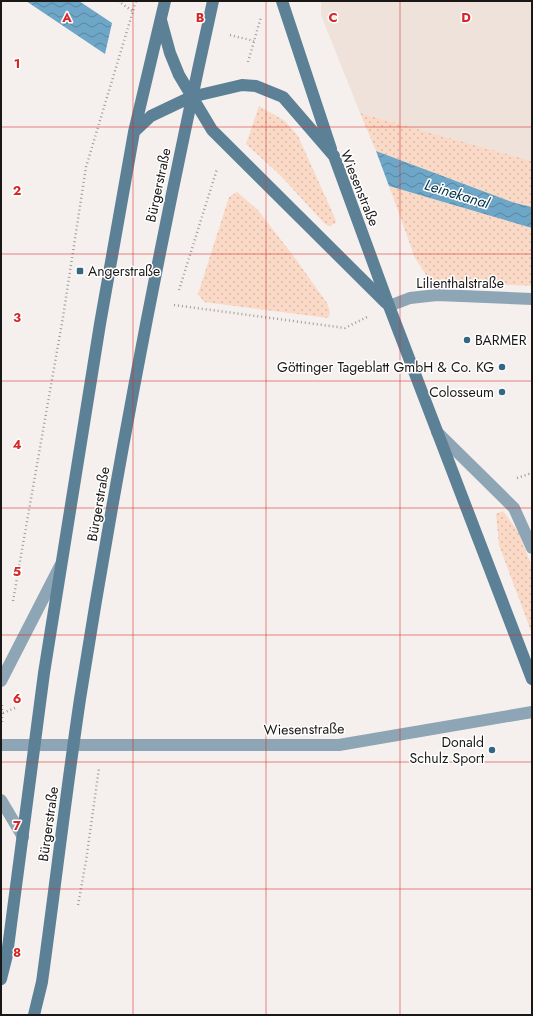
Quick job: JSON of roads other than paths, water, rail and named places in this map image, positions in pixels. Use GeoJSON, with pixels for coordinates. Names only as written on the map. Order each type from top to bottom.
{"type":"FeatureCollection","features":[{"type":"Feature","properties":{"kind":"main road","name":"Bürgerstraße"},"geometry":{"type":"LineString","coordinates":[[1,979],[7,955],[44,673],[100,324],[134,132],[165,1]]}},
{"type":"Feature","properties":{"kind":"main road","name":"Bürgerstraße"},"geometry":{"type":"LineString","coordinates":[[34,1015],[42,982],[74,745],[133,390],[191,97],[213,1]]}},
{"type":"Feature","properties":{"kind":"main road"},"geometry":{"type":"LineString","coordinates":[[282,1],[334,156]]}},
{"type":"Feature","properties":{"kind":"main road"},"geometry":{"type":"LineString","coordinates":[[161,19],[170,53],[203,118],[224,144],[253,169],[389,306]]}},
{"type":"Feature","properties":{"kind":"main road","name":"Wiesenstraße"},"geometry":{"type":"LineString","coordinates":[[134,132],[151,116],[191,97],[242,85],[256,86],[283,97],[334,156],[389,306],[532,679]]}},
{"type":"Feature","properties":{"kind":"street","name":"Lilienthalstraße"},"geometry":{"type":"LineString","coordinates":[[389,306],[410,298],[437,295],[532,299]]}},
{"type":"Feature","properties":{"kind":"street","name":"Wiesenstraße"},"geometry":{"type":"LineString","coordinates":[[437,432],[514,508],[532,548]]}},
{"type":"Feature","properties":{"kind":"street"},"geometry":{"type":"LineString","coordinates":[[1,681],[62,563]]}},
{"type":"Feature","properties":{"kind":"street","name":"Wiesenstraße"},"geometry":{"type":"LineString","coordinates":[[74,745],[339,745],[532,712]]}},
{"type":"Feature","properties":{"kind":"street"},"geometry":{"type":"LineString","coordinates":[[1,745],[74,745]]}},
{"type":"Feature","properties":{"kind":"street"},"geometry":{"type":"LineString","coordinates":[[1,800],[23,837]]}},
{"type":"Feature","properties":{"kind":"water"},"geometry":{"type":"Polygon","coordinates":[[[26,1],[79,1],[112,23],[105,54],[26,1]]]}},
{"type":"Feature","properties":{"kind":"water","name":"Leinekanal"},"geometry":{"type":"Polygon","coordinates":[[[376,151],[515,203],[532,207],[532,228],[389,186],[376,151]]]}},
{"type":"Feature","properties":{"kind":"place","name":"Angerstraße"},"geometry":{"type":"Point","coordinates":[80,271]}},
{"type":"Feature","properties":{"kind":"place","name":"BARMER"},"geometry":{"type":"Point","coordinates":[467,340]}},
{"type":"Feature","properties":{"kind":"place","name":"Göttinger Tageblatt GmbH & Co. KG"},"geometry":{"type":"Point","coordinates":[502,367]}},
{"type":"Feature","properties":{"kind":"place","name":"Colosseum"},"geometry":{"type":"Point","coordinates":[502,392]}},
{"type":"Feature","properties":{"kind":"place","name":"Donald Schulz Sport"},"geometry":{"type":"Point","coordinates":[492,750]}}]}
